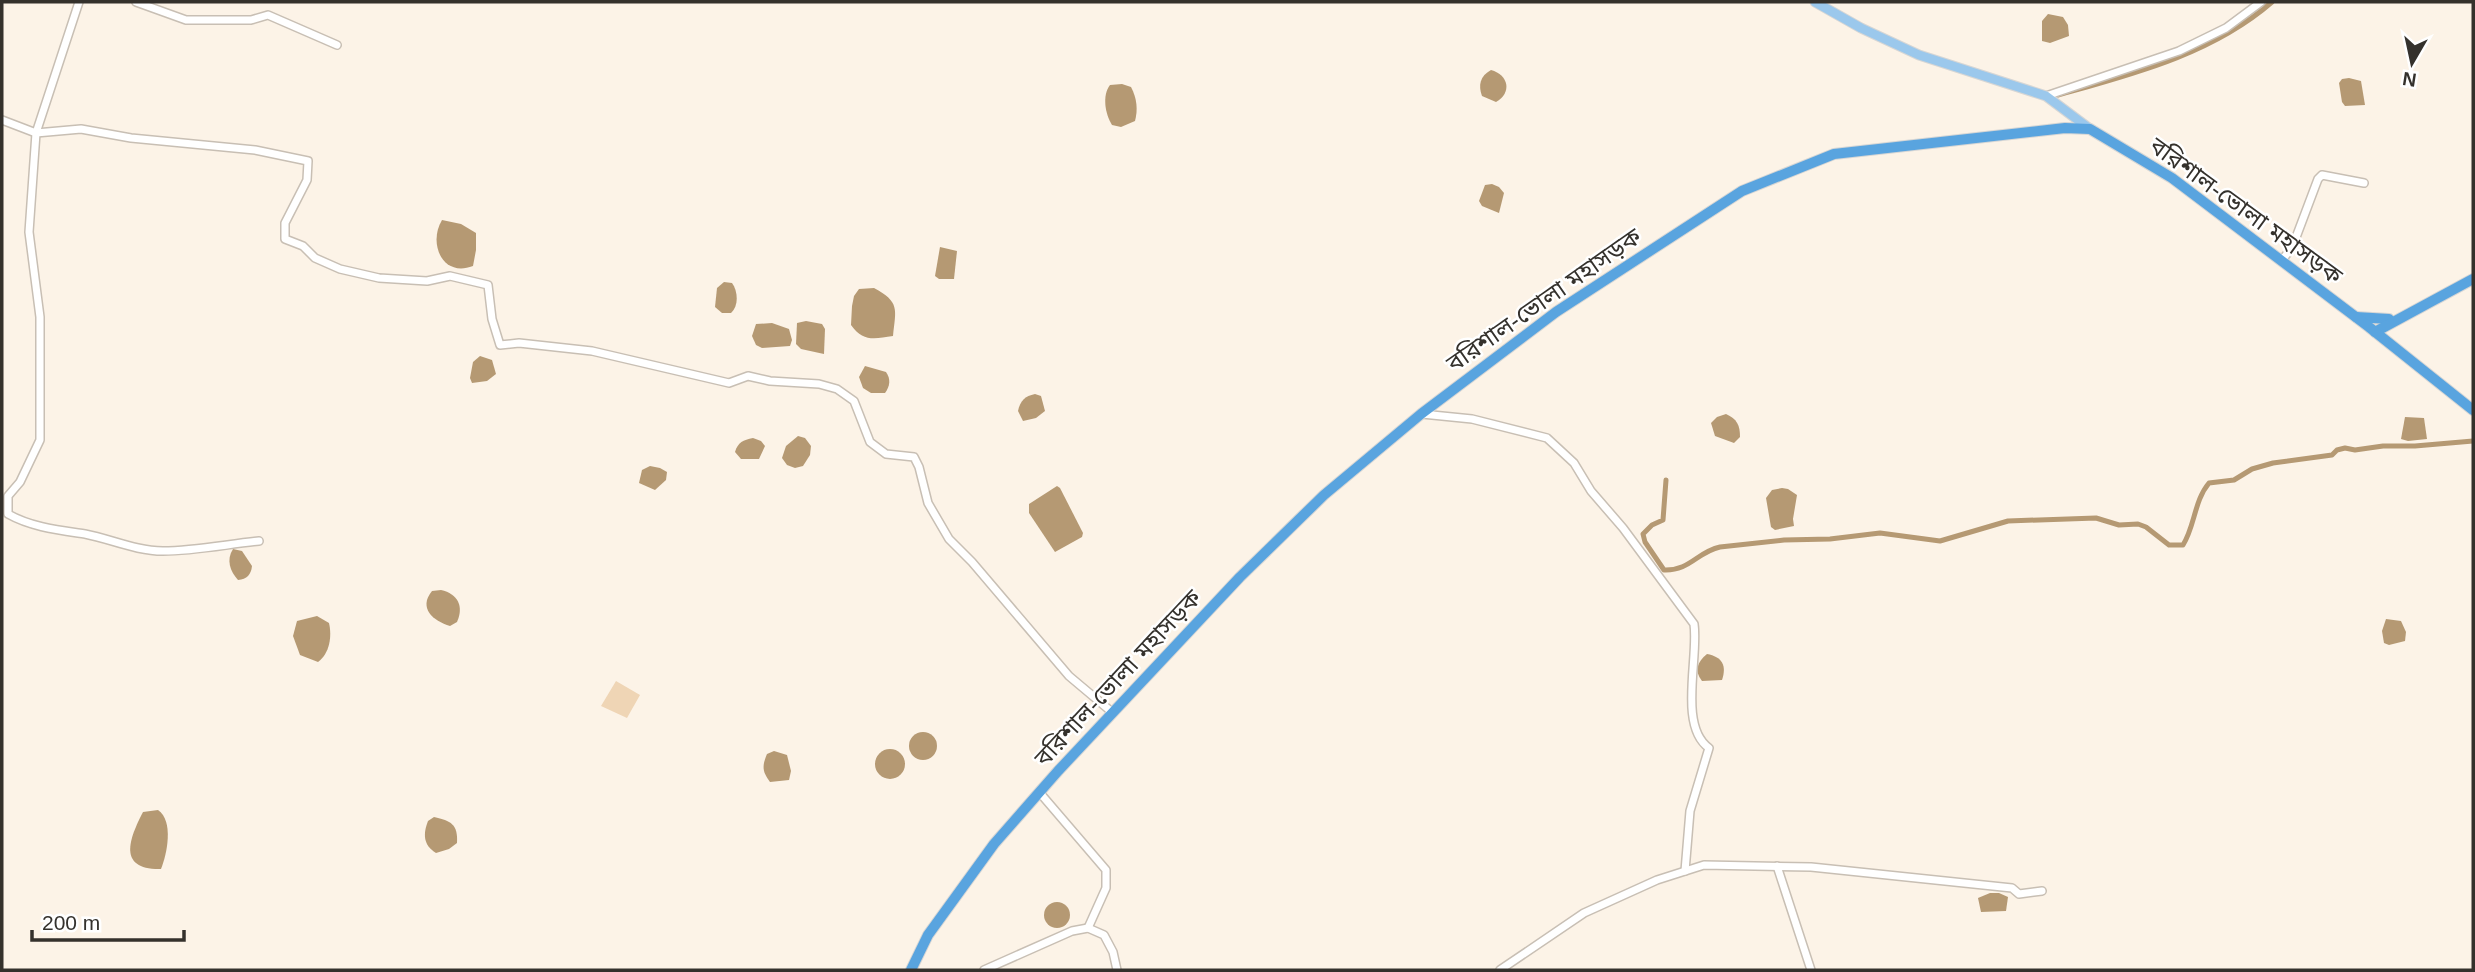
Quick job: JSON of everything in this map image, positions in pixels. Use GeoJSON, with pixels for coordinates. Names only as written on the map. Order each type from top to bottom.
{"type":"FeatureCollection","features":[{"type":"Feature","properties":{"kind":"highway","name":"বরিশাল-ভোলা মহাসড়ক"},"geometry":{"type":"LineString","coordinates":[[911,970],[935,925],[994,844],[1113,713],[1259,559],[1324,495],[1421,414],[1556,312],[1742,191],[1834,154],[2066,128],[2090,129],[2172,178],[2356,317],[2473,411]]}},
{"type":"Feature","properties":{"kind":"highway"},"geometry":{"type":"LineString","coordinates":[[2372,330],[2473,279]]}},
{"type":"Feature","properties":{"kind":"highway"},"geometry":{"type":"LineString","coordinates":[[2356,317],[2394,319]]}},
{"type":"Feature","properties":{"kind":"highway"},"geometry":{"type":"LineString","coordinates":[[2388,342],[2394,319]]}},
{"type":"Feature","properties":{"kind":"main road"},"geometry":{"type":"LineString","coordinates":[[1815,2],[1861,28],[1919,55],[2046,96],[2090,129]]}},
{"type":"Feature","properties":{"kind":"street"},"geometry":{"type":"LineString","coordinates":[[79,2],[36,133],[29,232],[40,317],[40,440],[20,482],[8,496],[5,512],[20,521],[37,526],[95,536],[142,549],[164,551],[259,541]]}},
{"type":"Feature","properties":{"kind":"street"},"geometry":{"type":"LineString","coordinates":[[136,2],[186,20],[251,20],[268,15],[337,45]]}},
{"type":"Feature","properties":{"kind":"street"},"geometry":{"type":"LineString","coordinates":[[2046,96],[2179,51],[2226,28],[2261,2]]}},
{"type":"Feature","properties":{"kind":"street"},"geometry":{"type":"LineString","coordinates":[[2,120],[36,133],[81,129],[131,138],[255,150],[308,161],[307,180],[285,223],[285,239],[303,246],[315,258],[340,269],[379,278],[427,281],[450,276],[488,285],[492,319],[500,345],[519,343],[592,351],[729,383],[748,376],[770,381],[819,384],[837,389],[854,401],[870,442],[886,454],[914,457],[928,503],[948,539],[972,562],[1069,676],[1113,713]]}},
{"type":"Feature","properties":{"kind":"street"},"geometry":{"type":"LineString","coordinates":[[2281,261],[2292,248],[2318,179],[2322,175],[2364,183]]}},
{"type":"Feature","properties":{"kind":"street"},"geometry":{"type":"LineString","coordinates":[[1421,414],[1472,419],[1547,438],[1574,463],[1591,491],[1623,528],[1694,624],[1696,638],[1692,682],[1695,730],[1701,742],[1709,748],[1690,811],[1685,871]]}},
{"type":"Feature","properties":{"kind":"street"},"geometry":{"type":"LineString","coordinates":[[1040,793],[1106,870],[1106,888],[1088,928]]}},
{"type":"Feature","properties":{"kind":"street"},"geometry":{"type":"LineString","coordinates":[[1500,970],[1584,913],[1657,880],[1704,865],[1811,867],[2012,888],[2020,894],[2042,891]]}},
{"type":"Feature","properties":{"kind":"street"},"geometry":{"type":"LineString","coordinates":[[1777,866],[1811,970]]}},
{"type":"Feature","properties":{"kind":"street"},"geometry":{"type":"LineString","coordinates":[[984,970],[1072,931],[1088,928],[1104,935],[1114,952],[1117,970]]}},
{"type":"Feature","properties":{"kind":"shaded area"},"geometry":{"type":"Polygon","coordinates":[[[2048,14],[2063,17],[2068,25],[2069,36],[2050,43],[2042,41],[2042,21],[2048,14]]]}},
{"type":"Feature","properties":{"kind":"shaded area"},"geometry":{"type":"Polygon","coordinates":[[[1491,70],[1502,76],[1506,84],[1504,94],[1496,102],[1482,96],[1480,88],[1482,78],[1491,70]]]}},
{"type":"Feature","properties":{"kind":"shaded area"},"geometry":{"type":"Polygon","coordinates":[[[2342,79],[2361,81],[2365,105],[2345,106],[2342,102],[2339,83],[2342,79]]]}},
{"type":"Feature","properties":{"kind":"shaded area"},"geometry":{"type":"Polygon","coordinates":[[[1122,84],[1131,87],[1137,108],[1135,121],[1121,127],[1112,125],[1105,99],[1110,85],[1122,84]]]}},
{"type":"Feature","properties":{"kind":"shaded area"},"geometry":{"type":"Polygon","coordinates":[[[1492,184],[1504,193],[1499,213],[1482,206],[1479,201],[1485,185],[1492,184]]]}},
{"type":"Feature","properties":{"kind":"shaded area"},"geometry":{"type":"Polygon","coordinates":[[[442,220],[461,224],[476,233],[473,266],[453,267],[441,256],[437,239],[442,220]]]}},
{"type":"Feature","properties":{"kind":"shaded area"},"geometry":{"type":"Polygon","coordinates":[[[940,247],[957,251],[954,279],[939,279],[935,276],[940,247]]]}},
{"type":"Feature","properties":{"kind":"shaded area"},"geometry":{"type":"Polygon","coordinates":[[[724,282],[732,283],[736,294],[736,303],[731,313],[722,313],[715,307],[717,288],[724,282]]]}},
{"type":"Feature","properties":{"kind":"shaded area"},"geometry":{"type":"Polygon","coordinates":[[[874,288],[888,298],[894,307],[893,336],[865,337],[851,325],[854,296],[859,289],[874,288]]]}},
{"type":"Feature","properties":{"kind":"shaded area"},"geometry":{"type":"Polygon","coordinates":[[[806,321],[822,324],[825,329],[824,354],[801,349],[796,344],[797,323],[806,321]]]}},
{"type":"Feature","properties":{"kind":"shaded area"},"geometry":{"type":"Polygon","coordinates":[[[772,323],[789,329],[792,340],[790,346],[762,348],[756,345],[752,336],[756,324],[772,323]]]}},
{"type":"Feature","properties":{"kind":"shaded area"},"geometry":{"type":"Polygon","coordinates":[[[480,356],[492,360],[496,374],[487,381],[472,383],[470,378],[473,362],[480,356]]]}},
{"type":"Feature","properties":{"kind":"shaded area"},"geometry":{"type":"Polygon","coordinates":[[[865,366],[886,372],[889,382],[885,393],[871,393],[863,388],[859,377],[865,366]]]}},
{"type":"Feature","properties":{"kind":"shaded area"},"geometry":{"type":"Polygon","coordinates":[[[1035,394],[1041,396],[1045,411],[1036,418],[1023,421],[1018,411],[1020,404],[1035,394]]]}},
{"type":"Feature","properties":{"kind":"shaded area"},"geometry":{"type":"Polygon","coordinates":[[[1726,414],[1735,420],[1738,426],[1740,437],[1734,443],[1715,436],[1711,423],[1726,414]]]}},
{"type":"Feature","properties":{"kind":"shaded area"},"geometry":{"type":"Polygon","coordinates":[[[2405,417],[2424,418],[2427,439],[2401,439],[2405,417]]]}},
{"type":"Feature","properties":{"kind":"shaded area"},"geometry":{"type":"Polygon","coordinates":[[[798,436],[805,438],[811,446],[810,455],[803,466],[795,468],[787,465],[782,458],[786,446],[798,436]]]}},
{"type":"Feature","properties":{"kind":"shaded area"},"geometry":{"type":"Polygon","coordinates":[[[753,438],[765,446],[759,459],[741,459],[735,452],[739,444],[753,438]]]}},
{"type":"Feature","properties":{"kind":"shaded area"},"geometry":{"type":"Polygon","coordinates":[[[650,466],[667,472],[666,480],[655,490],[639,483],[642,470],[650,466]]]}},
{"type":"Feature","properties":{"kind":"shaded area"},"geometry":{"type":"Polygon","coordinates":[[[1057,486],[1083,533],[1082,537],[1055,552],[1029,513],[1029,504],[1057,486]]]}},
{"type":"Feature","properties":{"kind":"shaded area"},"geometry":{"type":"Polygon","coordinates":[[[1782,488],[1797,495],[1794,526],[1775,530],[1771,527],[1766,498],[1772,490],[1782,488]]]}},
{"type":"Feature","properties":{"kind":"shaded area"},"geometry":{"type":"Polygon","coordinates":[[[233,549],[242,551],[252,566],[250,574],[244,579],[238,580],[231,569],[229,561],[233,549]]]}},
{"type":"Feature","properties":{"kind":"shaded area"},"geometry":{"type":"Polygon","coordinates":[[[441,590],[452,594],[459,606],[457,622],[450,626],[438,621],[427,608],[428,597],[432,591],[441,590]]]}},
{"type":"Feature","properties":{"kind":"shaded area"},"geometry":{"type":"Polygon","coordinates":[[[317,616],[329,623],[330,633],[328,649],[318,662],[300,655],[293,636],[297,621],[317,616]]]}},
{"type":"Feature","properties":{"kind":"shaded area"},"geometry":{"type":"Polygon","coordinates":[[[2386,619],[2401,621],[2406,632],[2405,641],[2389,645],[2384,643],[2382,631],[2386,619]]]}},
{"type":"Feature","properties":{"kind":"shaded area"},"geometry":{"type":"Polygon","coordinates":[[[1707,654],[1722,662],[1722,680],[1702,681],[1698,667],[1707,654]]]}},
{"type":"Feature","properties":{"kind":"shaded area"},"geometry":{"type":"Polygon","coordinates":[[[616,681],[640,695],[627,718],[601,706],[616,681]]]}},
{"type":"Feature","properties":{"kind":"shaded area"},"geometry":{"type":"Polygon","coordinates":[[[923,732],[933,736],[937,746],[933,756],[923,760],[913,756],[909,746],[913,736],[923,732]]]}},
{"type":"Feature","properties":{"kind":"shaded area"},"geometry":{"type":"Polygon","coordinates":[[[890,749],[901,753],[905,764],[901,775],[890,779],[879,775],[875,764],[879,753],[890,749]]]}},
{"type":"Feature","properties":{"kind":"shaded area"},"geometry":{"type":"Polygon","coordinates":[[[774,751],[787,755],[791,771],[789,780],[770,782],[765,775],[765,758],[774,751]]]}},
{"type":"Feature","properties":{"kind":"shaded area"},"geometry":{"type":"Polygon","coordinates":[[[158,810],[163,815],[168,830],[161,869],[138,864],[132,859],[130,851],[134,832],[143,812],[158,810]]]}},
{"type":"Feature","properties":{"kind":"shaded area"},"geometry":{"type":"Polygon","coordinates":[[[434,817],[452,824],[457,837],[457,843],[436,853],[426,843],[425,835],[428,821],[434,817]]]}},
{"type":"Feature","properties":{"kind":"shaded area"},"geometry":{"type":"Polygon","coordinates":[[[1990,893],[2008,897],[2006,911],[1981,912],[1978,898],[1990,893]]]}},
{"type":"Feature","properties":{"kind":"shaded area"},"geometry":{"type":"Polygon","coordinates":[[[1057,902],[1066,906],[1070,915],[1066,924],[1057,928],[1048,924],[1044,915],[1048,906],[1057,902]]]}},
{"type":"Feature","properties":{"kind":"waterway"},"geometry":{"type":"LineString","coordinates":[[2058,95],[2143,70],[2198,49],[2224,36],[2272,2]]}},
{"type":"Feature","properties":{"kind":"waterway"},"geometry":{"type":"LineString","coordinates":[[1666,480],[1663,520],[1652,525],[1643,534],[1645,542],[1664,570],[1673,570],[1720,547],[1880,533],[1940,541],[2008,521],[2096,518],[2119,525],[2138,524],[2169,545],[2183,545],[2200,498],[2209,483],[2234,480],[2252,469],[2273,463],[2332,455],[2345,448],[2355,450],[2473,441]]}}]}
